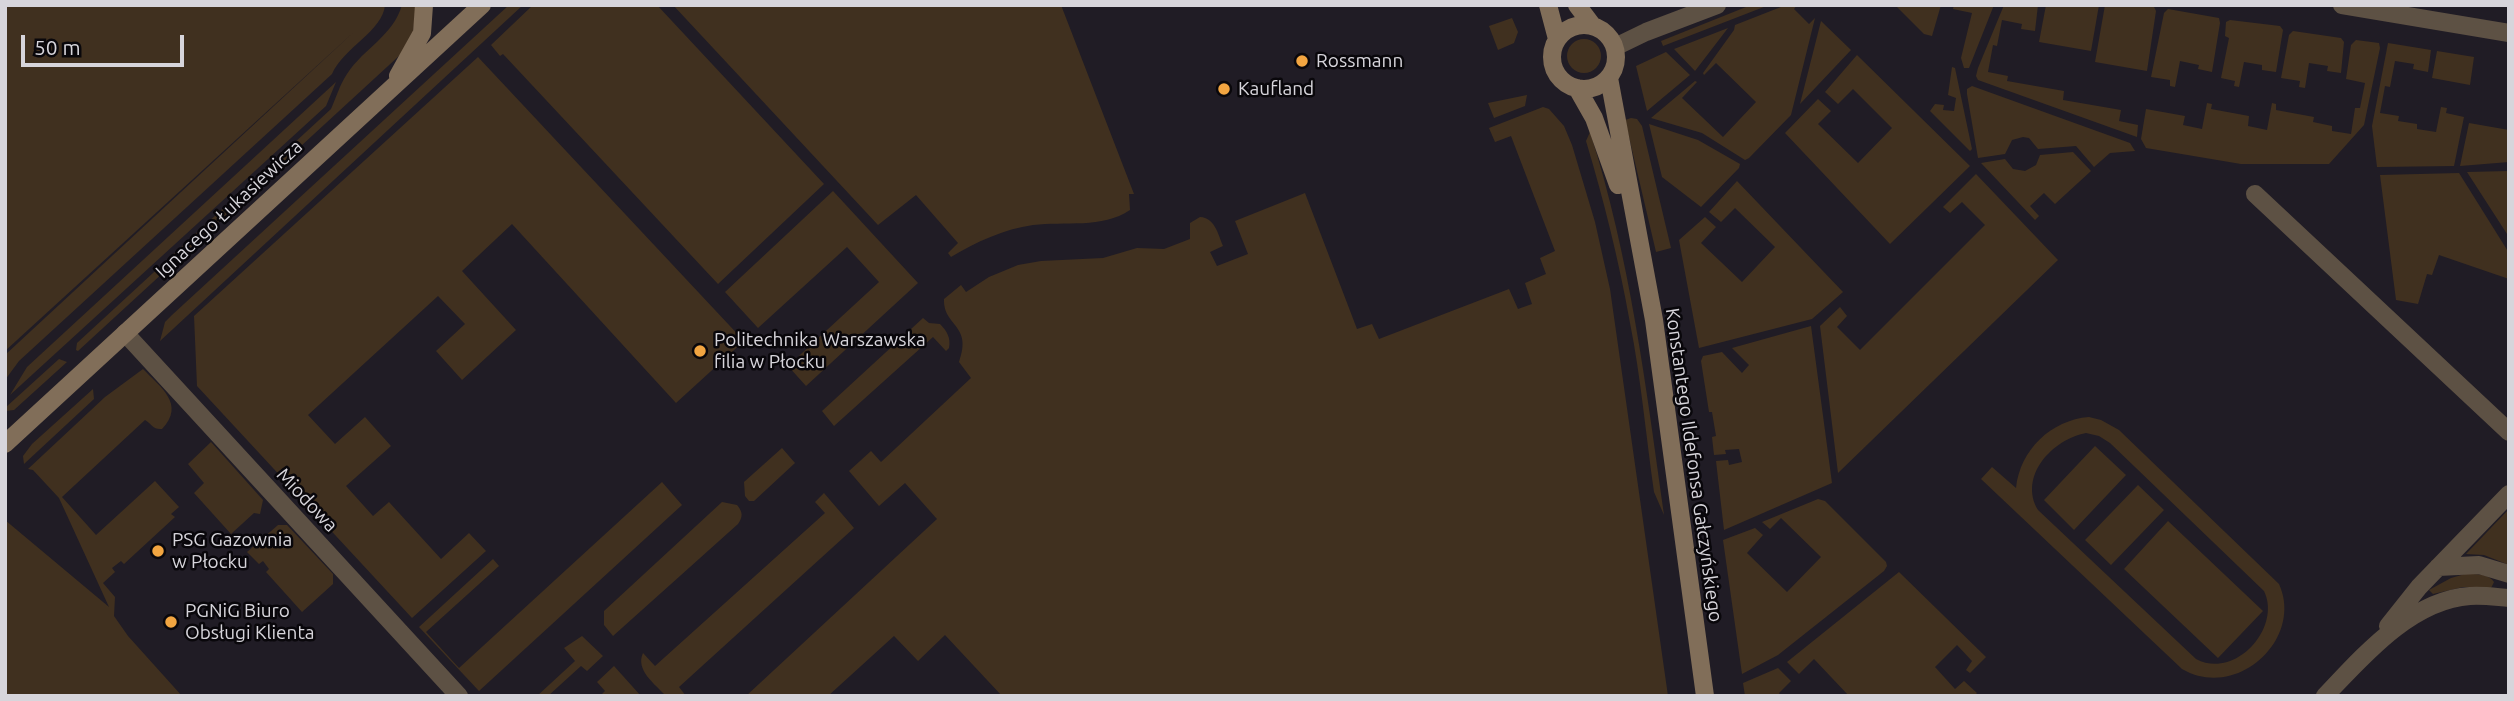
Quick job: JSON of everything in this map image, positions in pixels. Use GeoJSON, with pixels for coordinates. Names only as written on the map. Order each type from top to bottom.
{"type":"FeatureCollection","features":[{"type":"Feature","properties":{"kind":"street"},"geometry":{"type":"LineString","coordinates":[[393,87],[422,33],[424,5]]}},
{"type":"Feature","properties":{"kind":"street","name":"Ignacego Łukasiewicza"},"geometry":{"type":"LineString","coordinates":[[5,444],[481,5]]}},
{"type":"Feature","properties":{"kind":"street"},"geometry":{"type":"LineString","coordinates":[[1548,5],[1557,39],[1552,55],[1553,66],[1560,78],[1577,88],[1594,88],[1608,78],[1616,64],[1615,47],[1606,33],[1592,25],[1577,5]]}},
{"type":"Feature","properties":{"kind":"street"},"geometry":{"type":"LineString","coordinates":[[1615,47],[1717,5]]}},
{"type":"Feature","properties":{"kind":"street"},"geometry":{"type":"LineString","coordinates":[[2342,5],[2509,33]]}},
{"type":"Feature","properties":{"kind":"street"},"geometry":{"type":"LineString","coordinates":[[1557,39],[1572,27],[1592,25]]}},
{"type":"Feature","properties":{"kind":"street","name":"Konstantego Ildefonsa Gałczyńskiego"},"geometry":{"type":"LineString","coordinates":[[1608,78],[1654,320],[1705,696]]}},
{"type":"Feature","properties":{"kind":"street","name":"Konstantego Ildefonsa Gałczyńskiego"},"geometry":{"type":"LineString","coordinates":[[1577,88],[1596,122],[1638,241]]}},
{"type":"Feature","properties":{"kind":"street"},"geometry":{"type":"LineString","coordinates":[[2255,194],[2509,432]]}},
{"type":"Feature","properties":{"kind":"street","name":"Miodowa"},"geometry":{"type":"LineString","coordinates":[[125,333],[459,696]]}},
{"type":"Feature","properties":{"kind":"street"},"geometry":{"type":"LineString","coordinates":[[2325,696],[2366,653],[2419,587],[2509,494]]}},
{"type":"Feature","properties":{"kind":"street"},"geometry":{"type":"LineString","coordinates":[[2438,567],[2479,565],[2509,574]]}},
{"type":"Feature","properties":{"kind":"street"},"geometry":{"type":"LineString","coordinates":[[2366,653],[2403,621],[2436,605],[2468,596],[2509,598]]}},
{"type":"Feature","properties":{"kind":"shaded area"},"geometry":{"type":"Polygon","coordinates":[[[5,5],[385,5],[377,23],[337,65],[332,74],[19,361],[5,380],[5,355],[356,30],[5,351],[5,5]]]}},
{"type":"Feature","properties":{"kind":"shaded area"},"geometry":{"type":"Polygon","coordinates":[[[402,5],[416,5],[413,34],[400,55],[76,350],[77,343],[331,109],[347,74],[385,34],[398,16],[402,5]]]}},
{"type":"Feature","properties":{"kind":"shaded area"},"geometry":{"type":"Polygon","coordinates":[[[509,5],[523,5],[160,341],[165,322],[172,315],[509,5]]]}},
{"type":"Feature","properties":{"kind":"shaded area"},"geometry":{"type":"Polygon","coordinates":[[[533,5],[657,5],[824,184],[718,284],[503,54],[500,56],[491,45],[533,5]]]}},
{"type":"Feature","properties":{"kind":"shaded area"},"geometry":{"type":"Polygon","coordinates":[[[673,5],[1061,5],[1134,194],[1129,194],[1130,210],[1108,220],[1033,225],[1011,230],[980,241],[951,257],[948,253],[958,243],[916,195],[878,225],[673,5]]]}},
{"type":"Feature","properties":{"kind":"shaded area"},"geometry":{"type":"Polygon","coordinates":[[[1751,5],[1769,5],[1663,46],[1661,41],[1751,5]]]}},
{"type":"Feature","properties":{"kind":"shaded area"},"geometry":{"type":"Polygon","coordinates":[[[1786,5],[1797,5],[1794,9],[1809,24],[1815,18],[1791,115],[1749,158],[1745,160],[1702,133],[1651,118],[1695,81],[1697,82],[1682,98],[1723,137],[1756,102],[1716,63],[1704,75],[1703,73],[1735,25],[1786,5]]]}},
{"type":"Feature","properties":{"kind":"shaded area"},"geometry":{"type":"Polygon","coordinates":[[[1895,5],[1941,5],[1932,36],[1924,34],[1895,5]]]}},
{"type":"Feature","properties":{"kind":"shaded area"},"geometry":{"type":"Polygon","coordinates":[[[1954,5],[1994,5],[1969,68],[1964,68],[1961,58],[1972,13],[1953,9],[1954,5]]]}},
{"type":"Feature","properties":{"kind":"shaded area"},"geometry":{"type":"Polygon","coordinates":[[[2004,5],[2038,5],[2035,31],[2021,29],[2022,24],[2002,20],[1997,46],[1993,45],[1988,72],[2008,76],[2007,81],[2064,91],[2063,100],[2121,110],[2119,121],[2138,125],[2137,137],[1978,80],[1978,68],[2004,5]]]}},
{"type":"Feature","properties":{"kind":"shaded area"},"geometry":{"type":"Polygon","coordinates":[[[2046,5],[2099,5],[2091,51],[2039,42],[2046,5]]]}},
{"type":"Feature","properties":{"kind":"shaded area"},"geometry":{"type":"Polygon","coordinates":[[[2105,5],[2154,7],[2156,11],[2147,71],[2095,62],[2105,5]]]}},
{"type":"Feature","properties":{"kind":"shaded area"},"geometry":{"type":"Polygon","coordinates":[[[2168,9],[2219,18],[2220,23],[2212,72],[2198,69],[2199,65],[2180,61],[2175,87],[2170,86],[2170,80],[2151,77],[2164,13],[2168,9]]]}},
{"type":"Feature","properties":{"kind":"shaded area"},"geometry":{"type":"Polygon","coordinates":[[[1512,18],[1518,32],[1514,43],[1498,50],[1489,26],[1512,18]]]}},
{"type":"Feature","properties":{"kind":"shaded area"},"geometry":{"type":"Polygon","coordinates":[[[2230,20],[2280,26],[2283,30],[2276,72],[2262,70],[2262,65],[2244,62],[2239,87],[2234,86],[2235,81],[2221,78],[2229,38],[2225,36],[2226,22],[2230,20]]]}},
{"type":"Feature","properties":{"kind":"shaded area"},"geometry":{"type":"Polygon","coordinates":[[[1821,21],[1851,50],[1800,104],[1821,21]]]}},
{"type":"Feature","properties":{"kind":"shaded area"},"geometry":{"type":"Polygon","coordinates":[[[1728,28],[1695,71],[1674,49],[1728,28]]]}},
{"type":"Feature","properties":{"kind":"shaded area"},"geometry":{"type":"Polygon","coordinates":[[[2293,31],[2341,38],[2344,42],[2341,73],[2327,71],[2328,66],[2309,63],[2305,88],[2299,87],[2300,81],[2281,78],[2289,35],[2293,31]]]}},
{"type":"Feature","properties":{"kind":"shaded area"},"geometry":{"type":"Polygon","coordinates":[[[1584,39],[1596,44],[1601,56],[1596,68],[1584,73],[1572,68],[1567,56],[1572,44],[1584,39]]]}},
{"type":"Feature","properties":{"kind":"shaded area"},"geometry":{"type":"Polygon","coordinates":[[[2356,40],[2379,43],[2380,48],[2364,125],[2329,164],[2241,164],[2146,148],[2141,139],[2146,109],[2185,116],[2183,125],[2202,129],[2207,103],[2212,104],[2211,109],[2249,116],[2248,126],[2267,130],[2272,103],[2276,104],[2276,110],[2314,117],[2313,122],[2332,126],[2332,131],[2351,134],[2355,108],[2360,108],[2365,83],[2346,79],[2351,45],[2356,40]]]}},
{"type":"Feature","properties":{"kind":"shaded area"},"geometry":{"type":"Polygon","coordinates":[[[2388,43],[2431,50],[2428,72],[2413,69],[2414,64],[2395,61],[2390,87],[2385,86],[2380,113],[2399,116],[2398,121],[2417,124],[2417,129],[2436,132],[2441,107],[2447,108],[2446,113],[2464,117],[2454,166],[2377,167],[2372,126],[2388,43]]]}},
{"type":"Feature","properties":{"kind":"shaded area"},"geometry":{"type":"Polygon","coordinates":[[[2437,51],[2474,57],[2470,85],[2432,78],[2437,51]]]}},
{"type":"Feature","properties":{"kind":"shaded area"},"geometry":{"type":"Polygon","coordinates":[[[1666,52],[1690,75],[1647,111],[1636,66],[1666,52]]]}},
{"type":"Feature","properties":{"kind":"shaded area"},"geometry":{"type":"Polygon","coordinates":[[[1857,55],[1970,166],[1890,244],[1785,133],[1818,99],[1831,111],[1818,124],[1858,163],[1892,128],[1853,89],[1838,104],[1825,92],[1857,55]]]}},
{"type":"Feature","properties":{"kind":"shaded area"},"geometry":{"type":"Polygon","coordinates":[[[478,57],[744,341],[676,403],[512,224],[462,271],[516,330],[462,380],[436,351],[465,324],[438,296],[308,415],[335,444],[365,417],[391,446],[346,486],[373,516],[389,502],[441,559],[469,533],[486,551],[412,618],[197,386],[194,316],[478,57]]]}},
{"type":"Feature","properties":{"kind":"shaded area"},"geometry":{"type":"Polygon","coordinates":[[[1952,67],[1955,68],[1972,149],[1970,151],[1930,111],[1935,104],[1944,105],[1943,110],[1954,111],[1956,98],[1948,95],[1952,67]]]}},
{"type":"Feature","properties":{"kind":"shaded area"},"geometry":{"type":"Polygon","coordinates":[[[336,82],[326,106],[10,395],[27,367],[336,82]]]}},
{"type":"Feature","properties":{"kind":"shaded area"},"geometry":{"type":"Polygon","coordinates":[[[1972,86],[2130,143],[2135,151],[2110,153],[2094,167],[2076,146],[2038,149],[2029,138],[2023,137],[2012,140],[2005,154],[1978,158],[1967,94],[1967,89],[1972,86]]]}},
{"type":"Feature","properties":{"kind":"shaded area"},"geometry":{"type":"Polygon","coordinates":[[[1527,95],[1525,106],[1494,118],[1488,103],[1527,95]]]}},
{"type":"Feature","properties":{"kind":"shaded area"},"geometry":{"type":"Polygon","coordinates":[[[1543,107],[1549,109],[1564,126],[1572,145],[1595,222],[1610,289],[1668,696],[1002,696],[945,635],[918,661],[894,636],[828,696],[746,696],[937,519],[905,483],[879,506],[849,471],[871,451],[881,462],[971,378],[959,362],[962,340],[948,315],[944,299],[961,285],[966,292],[989,277],[1018,265],[1103,258],[1137,248],[1164,249],[1190,239],[1190,223],[1200,217],[1213,223],[1223,246],[1210,252],[1217,266],[1248,254],[1235,221],[1305,193],[1357,329],[1372,324],[1379,339],[1509,289],[1518,309],[1532,304],[1525,283],[1546,274],[1540,258],[1555,251],[1511,136],[1495,142],[1489,128],[1543,107]]]}},
{"type":"Feature","properties":{"kind":"shaded area"},"geometry":{"type":"Polygon","coordinates":[[[1637,119],[1642,126],[1671,248],[1656,252],[1625,120],[1637,119]]]}},
{"type":"Feature","properties":{"kind":"shaded area"},"geometry":{"type":"Polygon","coordinates":[[[2469,123],[2509,130],[2509,162],[2460,166],[2469,123]]]}},
{"type":"Feature","properties":{"kind":"shaded area"},"geometry":{"type":"Polygon","coordinates":[[[1649,124],[1698,140],[1740,164],[1739,168],[1701,207],[1662,177],[1649,124]]]}},
{"type":"Feature","properties":{"kind":"shaded area"},"geometry":{"type":"Polygon","coordinates":[[[1590,132],[1616,226],[1626,274],[1664,515],[1654,492],[1637,365],[1621,277],[1586,141],[1590,132]]]}},
{"type":"Feature","properties":{"kind":"shaded area"},"geometry":{"type":"Polygon","coordinates":[[[2073,152],[2091,171],[2055,204],[2044,193],[2030,206],[2039,216],[2035,220],[1981,163],[2005,159],[2013,169],[2025,171],[2036,165],[2040,155],[2073,152]]]}},
{"type":"Feature","properties":{"kind":"shaded area"},"geometry":{"type":"Polygon","coordinates":[[[2509,171],[2509,228],[2507,234],[2467,172],[2509,171]]]}},
{"type":"Feature","properties":{"kind":"shaded area"},"geometry":{"type":"Polygon","coordinates":[[[2459,173],[2509,253],[2509,279],[2439,255],[2432,275],[2427,274],[2418,304],[2396,300],[2380,175],[2459,173]]]}},
{"type":"Feature","properties":{"kind":"shaded area"},"geometry":{"type":"Polygon","coordinates":[[[1976,174],[2058,260],[1838,473],[1820,326],[1840,307],[1847,316],[1837,327],[1860,350],[1985,225],[1962,202],[1950,213],[1943,207],[1976,174]]]}},
{"type":"Feature","properties":{"kind":"shaded area"},"geometry":{"type":"Polygon","coordinates":[[[1737,181],[1843,292],[1812,319],[1699,348],[1679,240],[1705,217],[1716,227],[1701,243],[1742,282],[1775,247],[1735,208],[1721,222],[1709,212],[1737,181]]]}},
{"type":"Feature","properties":{"kind":"shaded area"},"geometry":{"type":"Polygon","coordinates":[[[833,191],[918,283],[806,386],[788,366],[879,282],[847,247],[758,328],[725,292],[833,191]]]}},
{"type":"Feature","properties":{"kind":"shaded area"},"geometry":{"type":"Polygon","coordinates":[[[923,318],[929,323],[940,324],[949,338],[949,348],[946,351],[933,337],[834,426],[822,411],[923,318]]]}},
{"type":"Feature","properties":{"kind":"shaded area"},"geometry":{"type":"Polygon","coordinates":[[[1811,326],[1832,483],[1724,530],[1716,461],[1728,460],[1729,465],[1742,462],[1739,449],[1725,450],[1726,454],[1714,455],[1712,437],[1716,436],[1712,412],[1709,412],[1701,361],[1703,356],[1722,352],[1742,373],[1749,365],[1732,348],[1811,326]]]}},
{"type":"Feature","properties":{"kind":"shaded area"},"geometry":{"type":"Polygon","coordinates":[[[59,359],[67,362],[14,410],[5,411],[5,408],[59,359]]]}},
{"type":"Feature","properties":{"kind":"shaded area"},"geometry":{"type":"Polygon","coordinates":[[[143,369],[168,396],[172,412],[169,420],[159,429],[145,420],[62,497],[96,535],[155,481],[179,507],[171,514],[175,517],[124,564],[121,561],[112,568],[115,572],[103,583],[115,597],[114,616],[128,636],[182,696],[5,696],[5,520],[109,607],[59,498],[33,470],[28,469],[105,397],[143,369]]]}},
{"type":"Feature","properties":{"kind":"shaded area"},"geometry":{"type":"Polygon","coordinates":[[[93,389],[94,399],[24,464],[23,456],[32,444],[93,389]]]}},
{"type":"Feature","properties":{"kind":"shaded area"},"geometry":{"type":"Polygon","coordinates":[[[2089,417],[2101,420],[2119,430],[2279,584],[2284,605],[2282,625],[2274,644],[2260,659],[2243,671],[2224,677],[2203,677],[2182,669],[1981,479],[1992,467],[2016,488],[2024,461],[2040,439],[2062,424],[2089,417]],[[2086,433],[2074,437],[2051,451],[2042,461],[2032,484],[2038,510],[2196,659],[2211,664],[2226,662],[2239,656],[2251,647],[2261,634],[2268,605],[2264,591],[2110,443],[2099,436],[2086,433]]]}},
{"type":"Feature","properties":{"kind":"shaded area"},"geometry":{"type":"Polygon","coordinates":[[[211,442],[263,500],[260,514],[254,513],[231,534],[194,493],[204,483],[188,464],[211,442]]]}},
{"type":"Feature","properties":{"kind":"shaded area"},"geometry":{"type":"Polygon","coordinates":[[[2095,446],[2126,475],[2074,530],[2044,500],[2095,446]]]}},
{"type":"Feature","properties":{"kind":"shaded area"},"geometry":{"type":"Polygon","coordinates":[[[782,448],[795,463],[754,501],[749,501],[745,496],[744,482],[782,448]]]}},
{"type":"Feature","properties":{"kind":"shaded area"},"geometry":{"type":"Polygon","coordinates":[[[662,482],[682,505],[479,691],[419,627],[493,559],[499,566],[426,632],[459,668],[662,482]]]}},
{"type":"Feature","properties":{"kind":"shaded area"},"geometry":{"type":"Polygon","coordinates":[[[2138,485],[2164,510],[2111,565],[2085,540],[2138,485]]]}},
{"type":"Feature","properties":{"kind":"shaded area"},"geometry":{"type":"Polygon","coordinates":[[[824,493],[854,528],[679,687],[686,696],[666,696],[644,671],[641,659],[643,653],[655,666],[825,513],[815,502],[824,493]]]}},
{"type":"Feature","properties":{"kind":"shaded area"},"geometry":{"type":"Polygon","coordinates":[[[1818,499],[1825,501],[1887,566],[1778,655],[1742,674],[1723,540],[1755,528],[1763,535],[1747,553],[1787,592],[1821,557],[1781,518],[1770,529],[1762,522],[1818,499]]]}},
{"type":"Feature","properties":{"kind":"shaded area"},"geometry":{"type":"Polygon","coordinates":[[[722,502],[737,505],[742,514],[738,524],[613,636],[604,625],[604,611],[722,502]]]}},
{"type":"Feature","properties":{"kind":"shaded area"},"geometry":{"type":"Polygon","coordinates":[[[2509,509],[2509,565],[2484,555],[2466,554],[2509,509]]]}},
{"type":"Feature","properties":{"kind":"shaded area"},"geometry":{"type":"Polygon","coordinates":[[[2168,521],[2263,611],[2218,658],[2124,569],[2168,521]]]}},
{"type":"Feature","properties":{"kind":"shaded area"},"geometry":{"type":"Polygon","coordinates":[[[278,525],[287,525],[333,574],[333,584],[302,612],[266,572],[269,569],[263,561],[259,564],[247,552],[278,525]]]}},
{"type":"Feature","properties":{"kind":"shaded area"},"geometry":{"type":"Polygon","coordinates":[[[1899,572],[1986,657],[1970,673],[1966,670],[1972,661],[1957,645],[1935,667],[1955,689],[1964,681],[1977,693],[1974,696],[1849,696],[1814,659],[1799,674],[1787,662],[1899,572]]]}},
{"type":"Feature","properties":{"kind":"shaded area"},"geometry":{"type":"Polygon","coordinates":[[[2465,574],[2485,576],[2494,582],[2491,588],[2463,587],[2433,594],[2429,590],[2451,578],[2465,574]]]}},
{"type":"Feature","properties":{"kind":"shaded area"},"geometry":{"type":"Polygon","coordinates":[[[582,636],[603,656],[587,671],[581,666],[548,696],[537,696],[575,661],[564,648],[582,636]]]}},
{"type":"Feature","properties":{"kind":"shaded area"},"geometry":{"type":"Polygon","coordinates":[[[614,666],[641,696],[600,696],[605,691],[597,682],[614,666]]]}},
{"type":"Feature","properties":{"kind":"shaded area"},"geometry":{"type":"Polygon","coordinates":[[[1778,668],[1791,681],[1779,693],[1781,696],[1745,696],[1743,683],[1778,668]]]}},
{"type":"Feature","properties":{"kind":"place","name":"Rossmann"},"geometry":{"type":"Point","coordinates":[1302,61]}},
{"type":"Feature","properties":{"kind":"place","name":"Kaufland"},"geometry":{"type":"Point","coordinates":[1224,89]}},
{"type":"Feature","properties":{"kind":"place","name":"Politechnika Warszawska filia w Płocku"},"geometry":{"type":"Point","coordinates":[700,351]}},
{"type":"Feature","properties":{"kind":"place","name":"PSG Gazownia w Płocku"},"geometry":{"type":"Point","coordinates":[158,551]}},
{"type":"Feature","properties":{"kind":"place","name":"PGNiG Biuro Obsługi Klienta"},"geometry":{"type":"Point","coordinates":[171,622]}}]}
